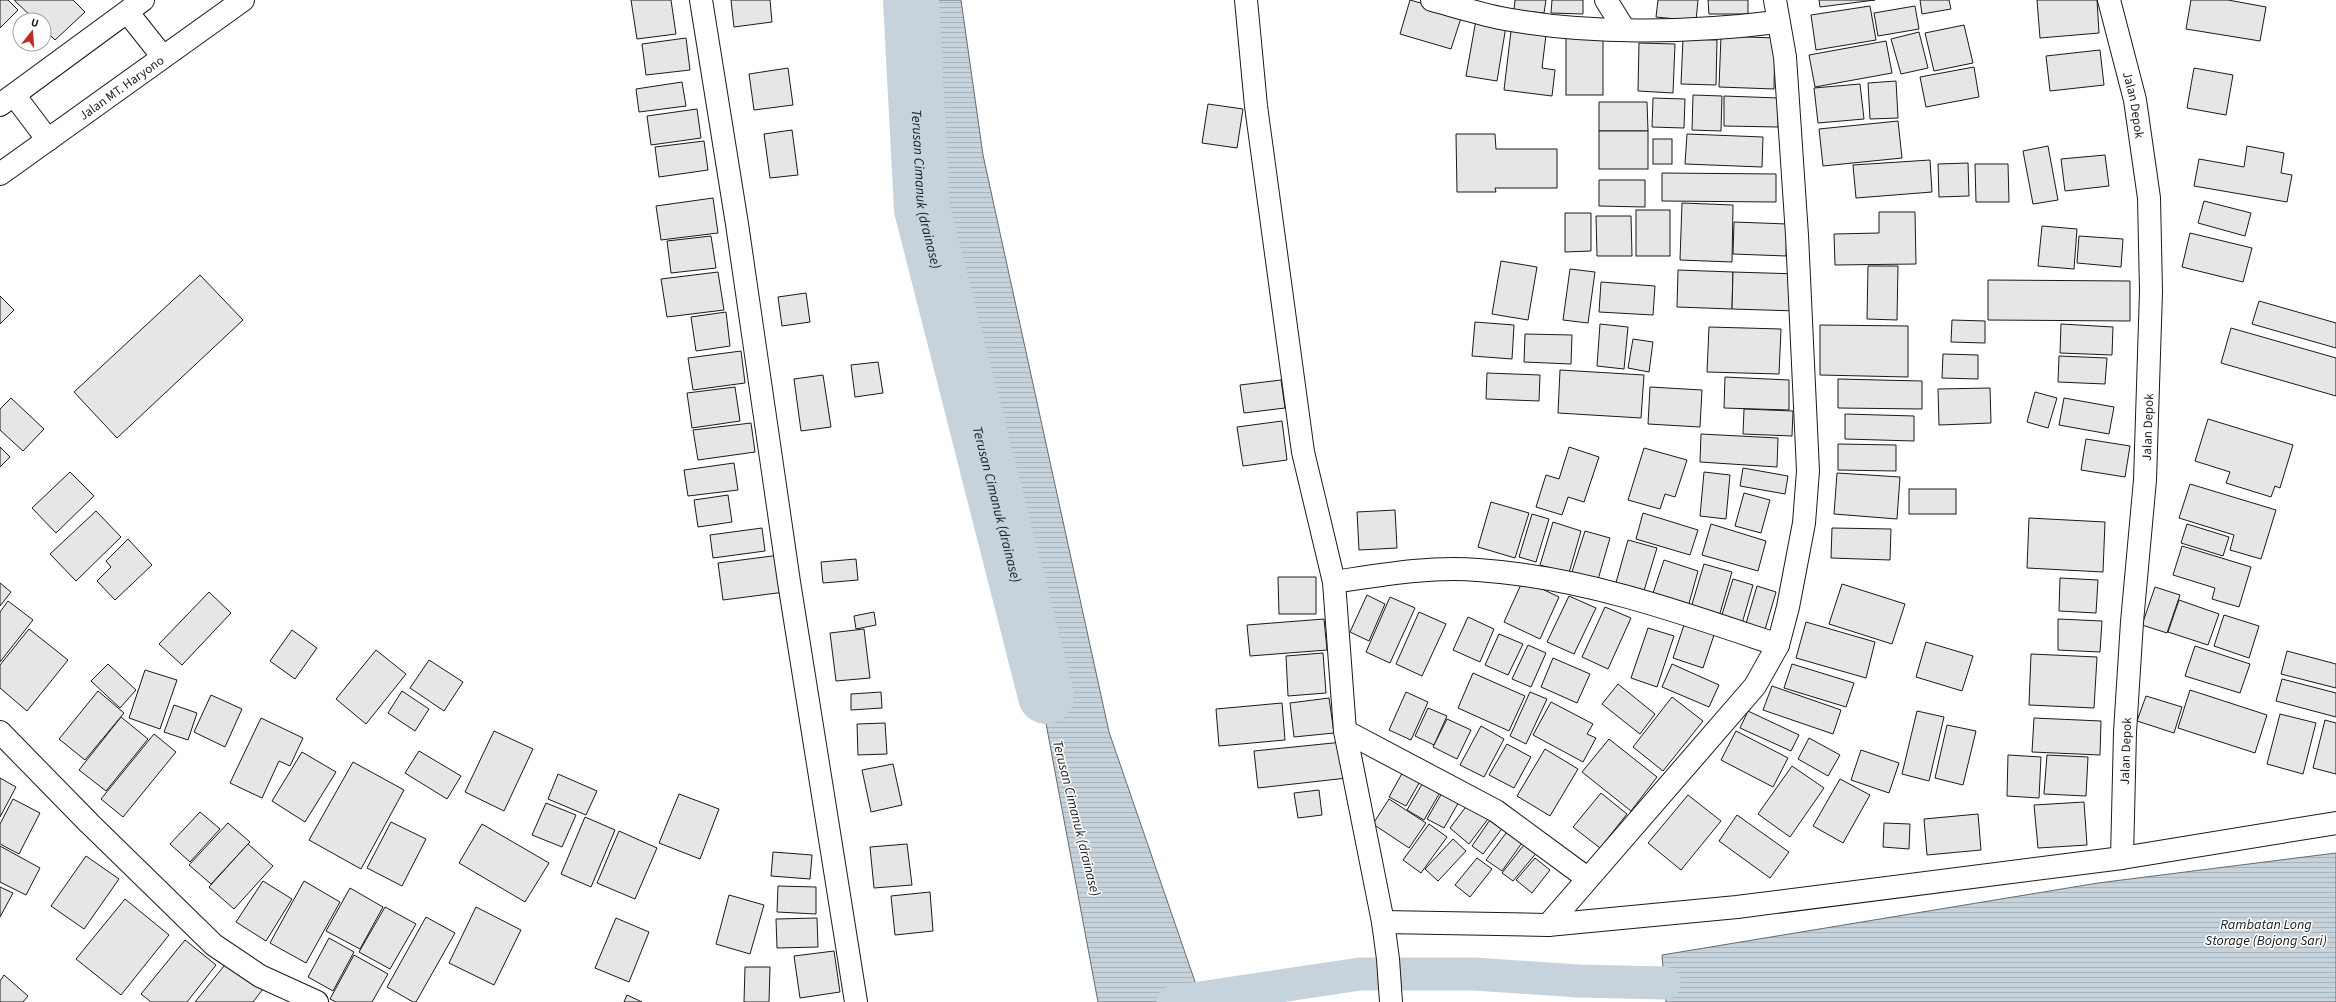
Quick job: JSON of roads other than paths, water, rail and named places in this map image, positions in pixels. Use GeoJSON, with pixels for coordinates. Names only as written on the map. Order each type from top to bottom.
{"type":"FeatureCollection","features":[{"type":"Feature","properties":{"kind":"street","name":"Jalan MT. Haryono"},"geometry":{"type":"LineString","coordinates":[[0,174],[243,0]]}},
{"type":"Feature","properties":{"kind":"street"},"geometry":{"type":"LineString","coordinates":[[701,0],[738,231],[789,582],[856,1002]]}},
{"type":"Feature","properties":{"kind":"street"},"geometry":{"type":"LineString","coordinates":[[1246,0],[1256,106],[1303,452],[1334,582],[1345,731],[1383,922],[1388,959],[1390,996]]}},
{"type":"Feature","properties":{"kind":"street"},"geometry":{"type":"LineString","coordinates":[[1432,0],[1500,18],[1561,26],[1647,31],[1731,27],[1777,22]]}},
{"type":"Feature","properties":{"kind":"street"},"geometry":{"type":"LineString","coordinates":[[1606,0],[1624,30]]}},
{"type":"Feature","properties":{"kind":"street"},"geometry":{"type":"LineString","coordinates":[[1548,925],[1587,878],[1755,686],[1778,645],[1796,569],[1804,523],[1808,471],[1796,227],[1785,57],[1777,22],[1775,0]]}},
{"type":"Feature","properties":{"kind":"street","name":"Jalan Depok"},"geometry":{"type":"LineString","coordinates":[[2109,0],[2135,100],[2148,198],[2151,291],[2145,480],[2130,654],[2122,858]]}},
{"type":"Feature","properties":{"kind":"street"},"geometry":{"type":"LineString","coordinates":[[48,140],[15,104],[136,15],[163,57]]}},
{"type":"Feature","properties":{"kind":"street"},"geometry":{"type":"LineString","coordinates":[[1334,582],[1408,571],[1478,569],[1537,577],[1662,605],[1778,645]]}},
{"type":"Feature","properties":{"kind":"street"},"geometry":{"type":"LineString","coordinates":[[1345,731],[1496,811],[1587,878]]}},
{"type":"Feature","properties":{"kind":"street"},"geometry":{"type":"LineString","coordinates":[[0,732],[89,823],[214,945],[260,976],[317,1002]]}},
{"type":"Feature","properties":{"kind":"street"},"geometry":{"type":"LineString","coordinates":[[1383,922],[1548,925],[1737,907],[2122,858],[2336,824]]}},
{"type":"Feature","properties":{"kind":"water"},"geometry":{"type":"Polygon","coordinates":[[[911,0],[961,0],[983,155],[1109,732],[1202,1002],[1098,1002],[911,0]]]}},
{"type":"Feature","properties":{"kind":"water","name":"Rambatan Long Storage (Bojong Sari)"},"geometry":{"type":"Polygon","coordinates":[[[2336,853],[2336,1002],[1666,1002],[1662,955],[2098,883],[2336,853]]]}},
{"type":"Feature","properties":{"kind":"waterway","name":"Terusan Cimanuk (drainase)"},"geometry":{"type":"LineString","coordinates":[[911,0],[922,209],[1046,696]]}},
{"type":"Feature","properties":{"kind":"waterway"},"geometry":{"type":"LineString","coordinates":[[1173,1002],[1360,974],[1474,974],[1579,981],[1664,983]]}}]}
